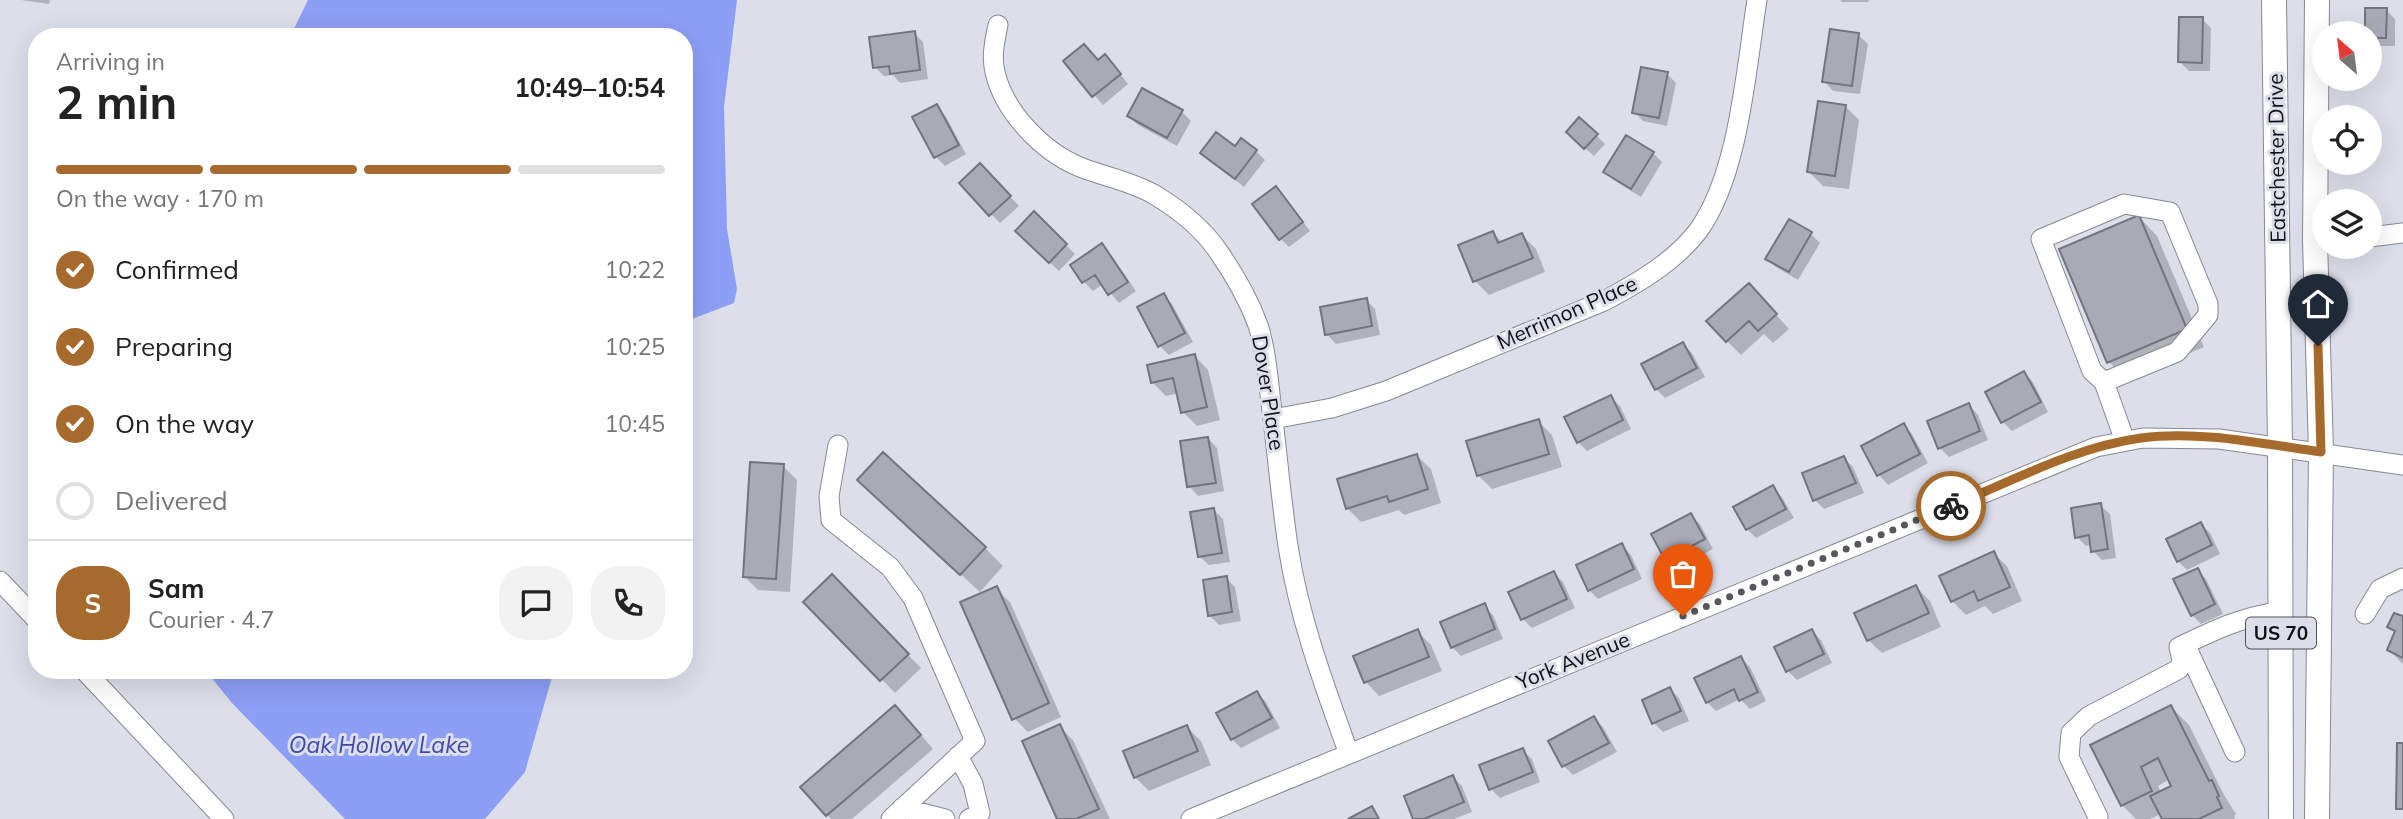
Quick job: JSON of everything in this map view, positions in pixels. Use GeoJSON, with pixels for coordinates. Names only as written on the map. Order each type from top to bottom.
{"type":"FeatureCollection","features":[{"type":"Feature","properties":{"kind":"main road","name":"Eastchester Drive"},"geometry":{"type":"LineString","coordinates":[[2274,0],[2280,447],[2281,819]]}},
{"type":"Feature","properties":{"kind":"main road","name":"Eastchester Drive"},"geometry":{"type":"LineString","coordinates":[[2316,0],[2319,189]]}},
{"type":"Feature","properties":{"kind":"main road","name":"Eastchester Drive"},"geometry":{"type":"LineString","coordinates":[[2317,819],[2320,259]]}},
{"type":"Feature","properties":{"kind":"street","name":"Merrimon Place"},"geometry":{"type":"LineString","coordinates":[[1273,419],[1332,408],[1386,391],[1604,301],[1637,283],[1673,257],[1698,231],[1720,190],[1733,148],[1757,0]]}},
{"type":"Feature","properties":{"kind":"street","name":"Dover Place"},"geometry":{"type":"LineString","coordinates":[[998,25],[993,51],[995,72],[1010,106],[1028,131],[1052,152],[1080,167],[1118,178],[1155,195],[1188,219],[1216,248],[1242,289],[1258,326],[1266,358],[1288,546],[1301,614],[1349,754]]}},
{"type":"Feature","properties":{"kind":"street"},"geometry":{"type":"LineString","coordinates":[[2104,382],[2177,352],[2208,315],[2208,304],[2170,212],[2166,209],[2124,204],[2041,239],[2092,371],[2104,382],[2125,441]]}},
{"type":"Feature","properties":{"kind":"street"},"geometry":{"type":"LineString","coordinates":[[2382,236],[2403,233]]}},
{"type":"Feature","properties":{"kind":"street","name":"York Avenue"},"geometry":{"type":"LineString","coordinates":[[1191,819],[2096,447],[2168,436],[2219,439],[2403,465]]}},
{"type":"Feature","properties":{"kind":"street"},"geometry":{"type":"LineString","coordinates":[[838,445],[829,496],[831,520],[890,567],[913,598],[975,741],[897,814]]}},
{"type":"Feature","properties":{"kind":"street"},"geometry":{"type":"LineString","coordinates":[[2365,614],[2380,589],[2403,578]]}},
{"type":"Feature","properties":{"kind":"street"},"geometry":{"type":"LineString","coordinates":[[0,581],[28,611]]}},
{"type":"Feature","properties":{"kind":"street"},"geometry":{"type":"LineString","coordinates":[[2098,817],[2069,757],[2071,733],[2089,716],[2179,669],[2182,661],[2179,647],[2249,616],[2281,611]]}},
{"type":"Feature","properties":{"kind":"street"},"geometry":{"type":"LineString","coordinates":[[2185,644],[2235,752]]}},
{"type":"Feature","properties":{"kind":"street"},"geometry":{"type":"LineString","coordinates":[[92,679],[224,819]]}},
{"type":"Feature","properties":{"kind":"street"},"geometry":{"type":"LineString","coordinates":[[958,756],[973,784],[980,813],[969,819]]}},
{"type":"Feature","properties":{"kind":"street"},"geometry":{"type":"LineString","coordinates":[[897,814],[945,819]]}},
{"type":"Feature","properties":{"kind":"water"},"geometry":{"type":"Polygon","coordinates":[[[308,0],[737,0],[724,107],[727,229],[737,289],[734,303],[693,319],[693,28],[294,28],[308,0]]]}},
{"type":"Feature","properties":{"kind":"water","name":"Oak Hollow Lake"},"geometry":{"type":"Polygon","coordinates":[[[212,679],[551,679],[525,772],[485,819],[345,819],[232,703],[212,679]]]}},
{"type":"Feature","properties":{"kind":"building"},"geometry":{"type":"Polygon","coordinates":[[[2365,8],[2387,8],[2386,38],[2382,38],[2382,21],[2365,21],[2365,8]]]}},
{"type":"Feature","properties":{"kind":"building"},"geometry":{"type":"Polygon","coordinates":[[[2179,17],[2203,17],[2202,63],[2178,62],[2179,17]]]}},
{"type":"Feature","properties":{"kind":"building"},"geometry":{"type":"Polygon","coordinates":[[[1830,29],[1859,33],[1852,86],[1822,82],[1830,29]]]}},
{"type":"Feature","properties":{"kind":"building"},"geometry":{"type":"Polygon","coordinates":[[[915,31],[920,70],[890,74],[889,66],[873,68],[869,37],[915,31]]]}},
{"type":"Feature","properties":{"kind":"building"},"geometry":{"type":"Polygon","coordinates":[[[1084,44],[1098,60],[1105,54],[1121,74],[1092,97],[1063,61],[1084,44]]]}},
{"type":"Feature","properties":{"kind":"building"},"geometry":{"type":"Polygon","coordinates":[[[1641,67],[1668,72],[1659,118],[1632,113],[1641,67]]]}},
{"type":"Feature","properties":{"kind":"building"},"geometry":{"type":"Polygon","coordinates":[[[1142,88],[1183,110],[1167,138],[1127,116],[1142,88]]]}},
{"type":"Feature","properties":{"kind":"building"},"geometry":{"type":"Polygon","coordinates":[[[1818,101],[1846,105],[1835,176],[1807,172],[1818,101]]]}},
{"type":"Feature","properties":{"kind":"building"},"geometry":{"type":"Polygon","coordinates":[[[937,104],[959,145],[934,158],[912,117],[937,104]]]}},
{"type":"Feature","properties":{"kind":"building"},"geometry":{"type":"Polygon","coordinates":[[[1579,117],[1598,134],[1584,149],[1566,132],[1579,117]]]}},
{"type":"Feature","properties":{"kind":"building"},"geometry":{"type":"Polygon","coordinates":[[[1216,132],[1235,146],[1241,138],[1257,150],[1235,179],[1200,153],[1216,132]]]}},
{"type":"Feature","properties":{"kind":"building"},"geometry":{"type":"Polygon","coordinates":[[[1626,135],[1654,152],[1631,189],[1603,172],[1626,135]]]}},
{"type":"Feature","properties":{"kind":"building"},"geometry":{"type":"Polygon","coordinates":[[[980,163],[1011,196],[989,216],[959,183],[980,163]]]}},
{"type":"Feature","properties":{"kind":"building"},"geometry":{"type":"Polygon","coordinates":[[[1276,186],[1303,222],[1279,240],[1252,204],[1276,186]]]}},
{"type":"Feature","properties":{"kind":"building"},"geometry":{"type":"Polygon","coordinates":[[[1034,211],[1067,244],[1049,263],[1015,231],[1034,211]]]}},
{"type":"Feature","properties":{"kind":"building"},"geometry":{"type":"Polygon","coordinates":[[[2139,215],[2187,329],[2107,363],[2059,249],[2139,215]]]}},
{"type":"Feature","properties":{"kind":"building"},"geometry":{"type":"Polygon","coordinates":[[[1789,219],[1812,232],[1789,272],[1765,259],[1789,219]]]}},
{"type":"Feature","properties":{"kind":"building"},"geometry":{"type":"Polygon","coordinates":[[[1493,231],[1498,243],[1522,233],[1533,258],[1473,282],[1458,245],[1493,231]]]}},
{"type":"Feature","properties":{"kind":"building"},"geometry":{"type":"Polygon","coordinates":[[[1102,243],[1128,282],[1108,295],[1095,275],[1082,283],[1070,265],[1102,243]]]}},
{"type":"Feature","properties":{"kind":"building"},"geometry":{"type":"Polygon","coordinates":[[[1749,283],[1777,314],[1758,331],[1749,321],[1726,342],[1706,321],[1749,283]]]}},
{"type":"Feature","properties":{"kind":"building"},"geometry":{"type":"Polygon","coordinates":[[[1164,293],[1185,333],[1158,347],[1137,307],[1164,293]]]}},
{"type":"Feature","properties":{"kind":"building"},"geometry":{"type":"Polygon","coordinates":[[[1367,298],[1372,326],[1325,335],[1320,307],[1367,298]]]}},
{"type":"Feature","properties":{"kind":"building"},"geometry":{"type":"Polygon","coordinates":[[[1683,342],[1697,368],[1655,390],[1641,364],[1683,342]]]}},
{"type":"Feature","properties":{"kind":"building"},"geometry":{"type":"Polygon","coordinates":[[[1195,354],[1207,407],[1181,413],[1173,378],[1151,383],[1147,365],[1195,354]]]}},
{"type":"Feature","properties":{"kind":"building"},"geometry":{"type":"Polygon","coordinates":[[[2024,371],[2041,402],[2001,423],[1985,392],[2024,371]]]}},
{"type":"Feature","properties":{"kind":"building"},"geometry":{"type":"Polygon","coordinates":[[[1611,395],[1623,420],[1577,443],[1564,417],[1611,395]]]}},
{"type":"Feature","properties":{"kind":"building"},"geometry":{"type":"Polygon","coordinates":[[[1969,403],[1980,431],[1938,449],[1927,421],[1969,403]]]}},
{"type":"Feature","properties":{"kind":"building"},"geometry":{"type":"Polygon","coordinates":[[[1539,419],[1549,454],[1477,476],[1466,441],[1539,419]]]}},
{"type":"Feature","properties":{"kind":"building"},"geometry":{"type":"Polygon","coordinates":[[[1904,423],[1920,454],[1877,476],[1861,446],[1904,423]]]}},
{"type":"Feature","properties":{"kind":"building"},"geometry":{"type":"Polygon","coordinates":[[[1208,437],[1216,483],[1187,487],[1180,441],[1208,437]]]}},
{"type":"Feature","properties":{"kind":"building"},"geometry":{"type":"Polygon","coordinates":[[[883,452],[986,547],[960,575],[857,480],[883,452]]]}},
{"type":"Feature","properties":{"kind":"building"},"geometry":{"type":"Polygon","coordinates":[[[1417,454],[1428,489],[1389,502],[1387,496],[1346,509],[1337,479],[1417,454]]]}},
{"type":"Feature","properties":{"kind":"building"},"geometry":{"type":"Polygon","coordinates":[[[1844,456],[1856,483],[1813,501],[1802,473],[1844,456]]]}},
{"type":"Feature","properties":{"kind":"building"},"geometry":{"type":"Polygon","coordinates":[[[750,462],[784,464],[776,579],[743,577],[750,462]]]}},
{"type":"Feature","properties":{"kind":"building"},"geometry":{"type":"Polygon","coordinates":[[[1773,485],[1786,509],[1746,530],[1733,507],[1773,485]]]}},
{"type":"Feature","properties":{"kind":"building"},"geometry":{"type":"Polygon","coordinates":[[[2101,503],[2108,549],[2091,552],[2089,535],[2075,538],[2071,508],[2101,503]]]}},
{"type":"Feature","properties":{"kind":"building"},"geometry":{"type":"Polygon","coordinates":[[[1214,508],[1222,553],[1198,557],[1190,512],[1214,508]]]}},
{"type":"Feature","properties":{"kind":"building"},"geometry":{"type":"Polygon","coordinates":[[[1691,513],[1705,539],[1665,560],[1651,534],[1691,513]]]}},
{"type":"Feature","properties":{"kind":"building"},"geometry":{"type":"Polygon","coordinates":[[[2201,522],[2212,545],[2177,562],[2166,539],[2201,522]]]}},
{"type":"Feature","properties":{"kind":"building"},"geometry":{"type":"Polygon","coordinates":[[[1622,543],[1634,569],[1588,591],[1576,565],[1622,543]]]}},
{"type":"Feature","properties":{"kind":"building"},"geometry":{"type":"Polygon","coordinates":[[[1994,551],[2010,587],[1978,601],[1974,591],[1951,602],[1939,576],[1994,551]]]}},
{"type":"Feature","properties":{"kind":"building"},"geometry":{"type":"Polygon","coordinates":[[[2198,568],[2215,604],[2191,616],[2173,579],[2198,568]]]}},
{"type":"Feature","properties":{"kind":"building"},"geometry":{"type":"Polygon","coordinates":[[[1554,571],[1567,599],[1521,620],[1508,592],[1554,571]]]}},
{"type":"Feature","properties":{"kind":"building"},"geometry":{"type":"Polygon","coordinates":[[[832,574],[909,654],[880,681],[803,602],[832,574]]]}},
{"type":"Feature","properties":{"kind":"building"},"geometry":{"type":"Polygon","coordinates":[[[1227,576],[1232,612],[1208,616],[1203,580],[1227,576]]]}},
{"type":"Feature","properties":{"kind":"building"},"geometry":{"type":"Polygon","coordinates":[[[1916,585],[1929,613],[1867,641],[1854,613],[1916,585]]]}},
{"type":"Feature","properties":{"kind":"building"},"geometry":{"type":"Polygon","coordinates":[[[997,586],[1049,703],[1012,720],[960,602],[997,586]]]}},
{"type":"Feature","properties":{"kind":"building"},"geometry":{"type":"Polygon","coordinates":[[[1485,603],[1495,629],[1451,648],[1440,622],[1485,603]]]}},
{"type":"Feature","properties":{"kind":"building"},"geometry":{"type":"Polygon","coordinates":[[[2394,613],[2403,616],[2403,658],[2387,650],[2395,631],[2387,627],[2394,613]]]}},
{"type":"Feature","properties":{"kind":"building"},"geometry":{"type":"Polygon","coordinates":[[[1418,629],[1429,657],[1364,683],[1353,656],[1418,629]]]}},
{"type":"Feature","properties":{"kind":"building"},"geometry":{"type":"Polygon","coordinates":[[[1812,629],[1824,654],[1786,672],[1774,647],[1812,629]]]}},
{"type":"Feature","properties":{"kind":"building"},"geometry":{"type":"Polygon","coordinates":[[[1741,656],[1758,692],[1739,701],[1734,689],[1706,703],[1694,678],[1741,656]]]}},
{"type":"Feature","properties":{"kind":"building"},"geometry":{"type":"Polygon","coordinates":[[[1670,687],[1681,711],[1652,724],[1642,700],[1670,687]]]}},
{"type":"Feature","properties":{"kind":"building"},"geometry":{"type":"Polygon","coordinates":[[[1257,691],[1272,718],[1231,740],[1216,713],[1257,691]]]}},
{"type":"Feature","properties":{"kind":"building"},"geometry":{"type":"Polygon","coordinates":[[[895,705],[921,735],[826,816],[800,787],[895,705]]]}},
{"type":"Feature","properties":{"kind":"building"},"geometry":{"type":"Polygon","coordinates":[[[2171,705],[2209,781],[2212,780],[2222,808],[2199,819],[2162,819],[2150,796],[2171,786],[2158,758],[2141,767],[2152,791],[2121,806],[2090,745],[2171,705]]]}},
{"type":"Feature","properties":{"kind":"building"},"geometry":{"type":"Polygon","coordinates":[[[1594,716],[1609,743],[1562,767],[1548,741],[1594,716]]]}},
{"type":"Feature","properties":{"kind":"building"},"geometry":{"type":"Polygon","coordinates":[[[1060,724],[1099,809],[1076,819],[1057,819],[1022,741],[1060,724]]]}},
{"type":"Feature","properties":{"kind":"building"},"geometry":{"type":"Polygon","coordinates":[[[1187,725],[1198,751],[1134,778],[1123,751],[1187,725]]]}},
{"type":"Feature","properties":{"kind":"building"},"geometry":{"type":"Polygon","coordinates":[[[2397,743],[2403,743],[2403,809],[2396,809],[2397,743]]]}},
{"type":"Feature","properties":{"kind":"building"},"geometry":{"type":"Polygon","coordinates":[[[1523,748],[1533,772],[1489,790],[1479,765],[1523,748]]]}},
{"type":"Feature","properties":{"kind":"building"},"geometry":{"type":"Polygon","coordinates":[[[1453,775],[1464,802],[1424,819],[1413,819],[1404,796],[1453,775]]]}},
{"type":"Feature","properties":{"kind":"building"},"geometry":{"type":"Polygon","coordinates":[[[1372,806],[1379,819],[1348,819],[1372,806]]]}},
{"type":"Feature","properties":{"kind":"way so far"},"geometry":{"type":"LineString","coordinates":[[1683,616],[1951,506]]}},
{"type":"Feature","properties":{"kind":"route"},"geometry":{"type":"LineString","coordinates":[[1951,506],[2096,447],[2143,438],[2168,436],[2219,439],[2321,452],[2318,346]]}}]}
